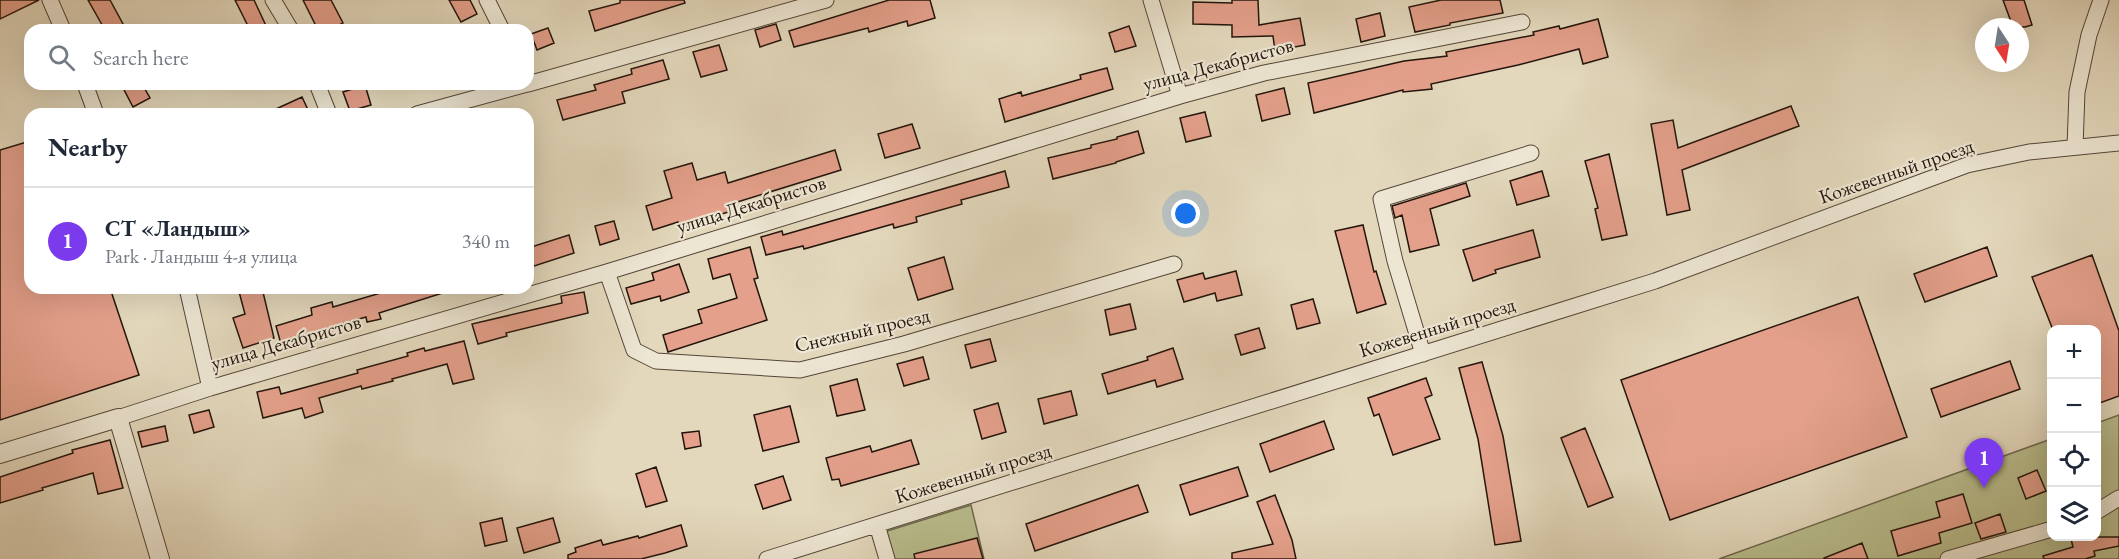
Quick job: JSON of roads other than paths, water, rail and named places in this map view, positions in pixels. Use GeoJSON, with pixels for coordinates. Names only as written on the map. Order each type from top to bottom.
{"type":"FeatureCollection","features":[{"type":"Feature","properties":{"kind":"street"},"geometry":{"type":"LineString","coordinates":[[50,0],[60,24]]}},
{"type":"Feature","properties":{"kind":"street"},"geometry":{"type":"LineString","coordinates":[[273,0],[287,24]]}},
{"type":"Feature","properties":{"kind":"street"},"geometry":{"type":"LineString","coordinates":[[487,0],[499,24]]}},
{"type":"Feature","properties":{"kind":"street"},"geometry":{"type":"LineString","coordinates":[[534,82],[826,0]]}},
{"type":"Feature","properties":{"kind":"street"},"geometry":{"type":"LineString","coordinates":[[1151,0],[1180,96]]}},
{"type":"Feature","properties":{"kind":"street"},"geometry":{"type":"LineString","coordinates":[[2075,147],[2077,92],[2089,35],[2101,0]]}},
{"type":"Feature","properties":{"kind":"street","name":"улица Декабристов"},"geometry":{"type":"LineString","coordinates":[[534,293],[1180,96],[1264,73],[1522,22]]}},
{"type":"Feature","properties":{"kind":"street"},"geometry":{"type":"LineString","coordinates":[[87,90],[94,108]]}},
{"type":"Feature","properties":{"kind":"street"},"geometry":{"type":"LineString","coordinates":[[319,90],[327,108]]}},
{"type":"Feature","properties":{"kind":"street"},"geometry":{"type":"LineString","coordinates":[[439,108],[504,90]]}},
{"type":"Feature","properties":{"kind":"street","name":"Кожевенный проезд"},"geometry":{"type":"LineString","coordinates":[[767,559],[1655,281],[1967,165],[2029,152],[2119,143]]}},
{"type":"Feature","properties":{"kind":"street"},"geometry":{"type":"LineString","coordinates":[[1424,354],[1395,261],[1381,199],[1531,153]]}},
{"type":"Feature","properties":{"kind":"street","name":"Снежный проезд"},"geometry":{"type":"LineString","coordinates":[[607,272],[634,350],[656,361],[800,369],[904,344],[1174,264]]}},
{"type":"Feature","properties":{"kind":"street"},"geometry":{"type":"LineString","coordinates":[[188,294],[210,388]]}},
{"type":"Feature","properties":{"kind":"street","name":"улица Декабристов"},"geometry":{"type":"LineString","coordinates":[[0,454],[210,388],[532,294]]}},
{"type":"Feature","properties":{"kind":"street"},"geometry":{"type":"LineString","coordinates":[[118,417],[160,559]]}},
{"type":"Feature","properties":{"kind":"street"},"geometry":{"type":"LineString","coordinates":[[2101,509],[2119,498]]}},
{"type":"Feature","properties":{"kind":"street"},"geometry":{"type":"LineString","coordinates":[[878,525],[888,559]]}},
{"type":"Feature","properties":{"kind":"street"},"geometry":{"type":"LineString","coordinates":[[1948,559],[2047,530]]}},
{"type":"Feature","properties":{"kind":"place","name":"СТ «Ландыш»"},"geometry":{"type":"Point","coordinates":[1984,488]}}]}
